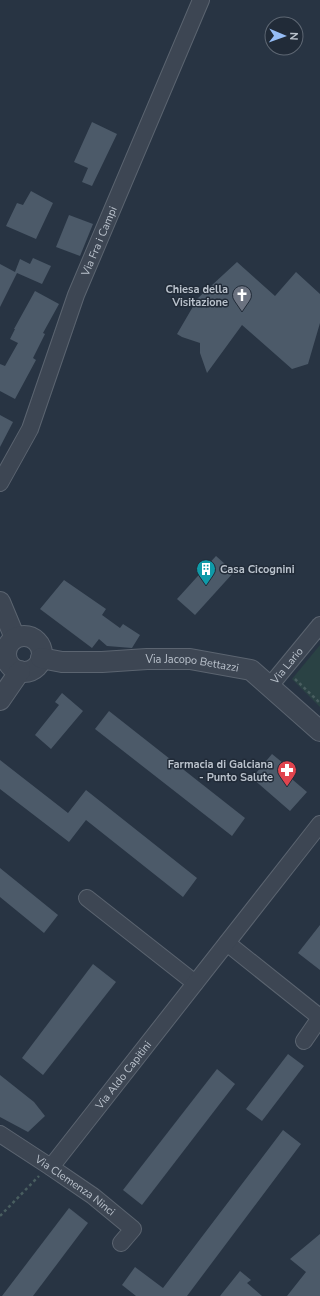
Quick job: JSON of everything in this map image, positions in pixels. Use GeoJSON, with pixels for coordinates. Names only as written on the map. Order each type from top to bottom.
{"type":"FeatureCollection","features":[{"type":"Feature","properties":{"kind":"street","name":"Via Fra i Campi"},"geometry":{"type":"LineString","coordinates":[[0,483],[30,429],[76,295],[201,0]]}},
{"type":"Feature","properties":{"kind":"street"},"geometry":{"type":"LineString","coordinates":[[0,602],[15,638]]}},
{"type":"Feature","properties":{"kind":"street","name":"Via Lario"},"geometry":{"type":"LineString","coordinates":[[269,687],[320,625]]}},
{"type":"Feature","properties":{"kind":"street"},"geometry":{"type":"LineString","coordinates":[[22,636],[29,637],[40,645],[42,652],[41,658],[39,663],[31,670],[20,671],[9,663],[6,657],[7,649],[15,638],[22,636]]}},
{"type":"Feature","properties":{"kind":"street","name":"Via Jacopo Bettazzi"},"geometry":{"type":"LineString","coordinates":[[41,658],[62,662],[190,659],[251,670],[320,731]]}},
{"type":"Feature","properties":{"kind":"street"},"geometry":{"type":"LineString","coordinates":[[0,700],[20,671]]}},
{"type":"Feature","properties":{"kind":"street","name":"Via Aldo Capitini"},"geometry":{"type":"LineString","coordinates":[[50,1166],[320,824]]}},
{"type":"Feature","properties":{"kind":"street"},"geometry":{"type":"LineString","coordinates":[[87,898],[195,983]]}},
{"type":"Feature","properties":{"kind":"street"},"geometry":{"type":"LineString","coordinates":[[227,943],[317,1015],[318,1022],[304,1041]]}},
{"type":"Feature","properties":{"kind":"street","name":"Via Clemenza Ninci"},"geometry":{"type":"LineString","coordinates":[[0,1134],[93,1196],[133,1229],[121,1243]]}},
{"type":"Feature","properties":{"kind":"path"},"geometry":{"type":"LineString","coordinates":[[291,672],[295,679],[320,703]]}},
{"type":"Feature","properties":{"kind":"path"},"geometry":{"type":"LineString","coordinates":[[0,1216],[50,1166]]}},
{"type":"Feature","properties":{"kind":"green space"},"geometry":{"type":"Polygon","coordinates":[[[320,645],[320,707],[292,679],[320,645]]]}},
{"type":"Feature","properties":{"kind":"building"},"geometry":{"type":"Polygon","coordinates":[[[92,122],[117,134],[92,186],[82,182],[88,168],[74,162],[92,122]]]}},
{"type":"Feature","properties":{"kind":"building"},"geometry":{"type":"Polygon","coordinates":[[[31,191],[53,203],[36,239],[6,226],[17,203],[23,205],[31,191]]]}},
{"type":"Feature","properties":{"kind":"building"},"geometry":{"type":"Polygon","coordinates":[[[69,215],[93,224],[80,256],[56,247],[69,215]]]}},
{"type":"Feature","properties":{"kind":"building"},"geometry":{"type":"Polygon","coordinates":[[[33,258],[51,266],[42,284],[17,273],[0,307],[0,264],[15,272],[20,259],[30,264],[33,258]]]}},
{"type":"Feature","properties":{"kind":"building","name":"Chiesa della Visitazione"},"geometry":{"type":"Polygon","coordinates":[[[237,262],[275,296],[296,272],[320,294],[320,323],[308,364],[292,369],[242,325],[207,373],[200,353],[200,343],[177,334],[198,298],[237,262]]]}},
{"type":"Feature","properties":{"kind":"building"},"geometry":{"type":"Polygon","coordinates":[[[35,291],[59,304],[43,333],[45,334],[33,358],[36,360],[15,399],[0,391],[0,364],[5,366],[18,343],[10,339],[35,291]]]}},
{"type":"Feature","properties":{"kind":"building"},"geometry":{"type":"Polygon","coordinates":[[[0,415],[13,422],[0,447],[0,415]]]}},
{"type":"Feature","properties":{"kind":"building","name":"Casa Cicognini"},"geometry":{"type":"Polygon","coordinates":[[[216,556],[234,572],[195,615],[177,599],[216,556]]]}},
{"type":"Feature","properties":{"kind":"building"},"geometry":{"type":"Polygon","coordinates":[[[64,580],[106,609],[102,615],[120,628],[123,624],[140,635],[132,648],[107,646],[99,639],[92,648],[40,609],[64,580]]]}},
{"type":"Feature","properties":{"kind":"building"},"geometry":{"type":"Polygon","coordinates":[[[62,693],[83,711],[51,749],[35,735],[59,705],[55,702],[62,693]]]}},
{"type":"Feature","properties":{"kind":"building"},"geometry":{"type":"Polygon","coordinates":[[[109,711],[245,818],[232,836],[95,729],[109,711]]]}},
{"type":"Feature","properties":{"kind":"building"},"geometry":{"type":"Polygon","coordinates":[[[272,754],[283,763],[279,768],[307,792],[290,811],[252,778],[272,754]]]}},
{"type":"Feature","properties":{"kind":"building"},"geometry":{"type":"Polygon","coordinates":[[[0,760],[68,813],[86,790],[197,878],[183,897],[86,820],[69,842],[0,789],[0,760]]]}},
{"type":"Feature","properties":{"kind":"building"},"geometry":{"type":"Polygon","coordinates":[[[0,868],[58,915],[44,933],[0,897],[0,868]]]}},
{"type":"Feature","properties":{"kind":"building"},"geometry":{"type":"Polygon","coordinates":[[[320,925],[320,970],[298,953],[320,925]]]}},
{"type":"Feature","properties":{"kind":"building"},"geometry":{"type":"Polygon","coordinates":[[[93,964],[116,982],[43,1075],[22,1058],[93,964]]]}},
{"type":"Feature","properties":{"kind":"building"},"geometry":{"type":"Polygon","coordinates":[[[288,1054],[304,1066],[262,1121],[246,1109],[288,1054]]]}},
{"type":"Feature","properties":{"kind":"building"},"geometry":{"type":"Polygon","coordinates":[[[217,1069],[235,1084],[142,1205],[123,1190],[217,1069]]]}},
{"type":"Feature","properties":{"kind":"building"},"geometry":{"type":"Polygon","coordinates":[[[0,1075],[34,1102],[45,1116],[28,1132],[0,1117],[0,1075]]]}},
{"type":"Feature","properties":{"kind":"building"},"geometry":{"type":"Polygon","coordinates":[[[283,1130],[301,1144],[187,1296],[136,1296],[122,1285],[135,1267],[163,1288],[283,1130]]]}},
{"type":"Feature","properties":{"kind":"building"},"geometry":{"type":"Polygon","coordinates":[[[69,1208],[88,1223],[33,1296],[2,1296],[69,1208]]]}},
{"type":"Feature","properties":{"kind":"building"},"geometry":{"type":"Polygon","coordinates":[[[320,1234],[320,1296],[287,1296],[306,1272],[290,1259],[320,1234]]]}},
{"type":"Feature","properties":{"kind":"building"},"geometry":{"type":"Polygon","coordinates":[[[240,1271],[251,1280],[247,1283],[262,1296],[220,1296],[240,1271]]]}},
{"type":"Feature","properties":{"kind":"place","name":"Chiesa della Visitazione"},"geometry":{"type":"Point","coordinates":[242,312]}},
{"type":"Feature","properties":{"kind":"place","name":"Casa Cicognini"},"geometry":{"type":"Point","coordinates":[206,586]}},
{"type":"Feature","properties":{"kind":"place","name":"Farmacia di Galciana - Punto Salute"},"geometry":{"type":"Point","coordinates":[287,787]}}]}
